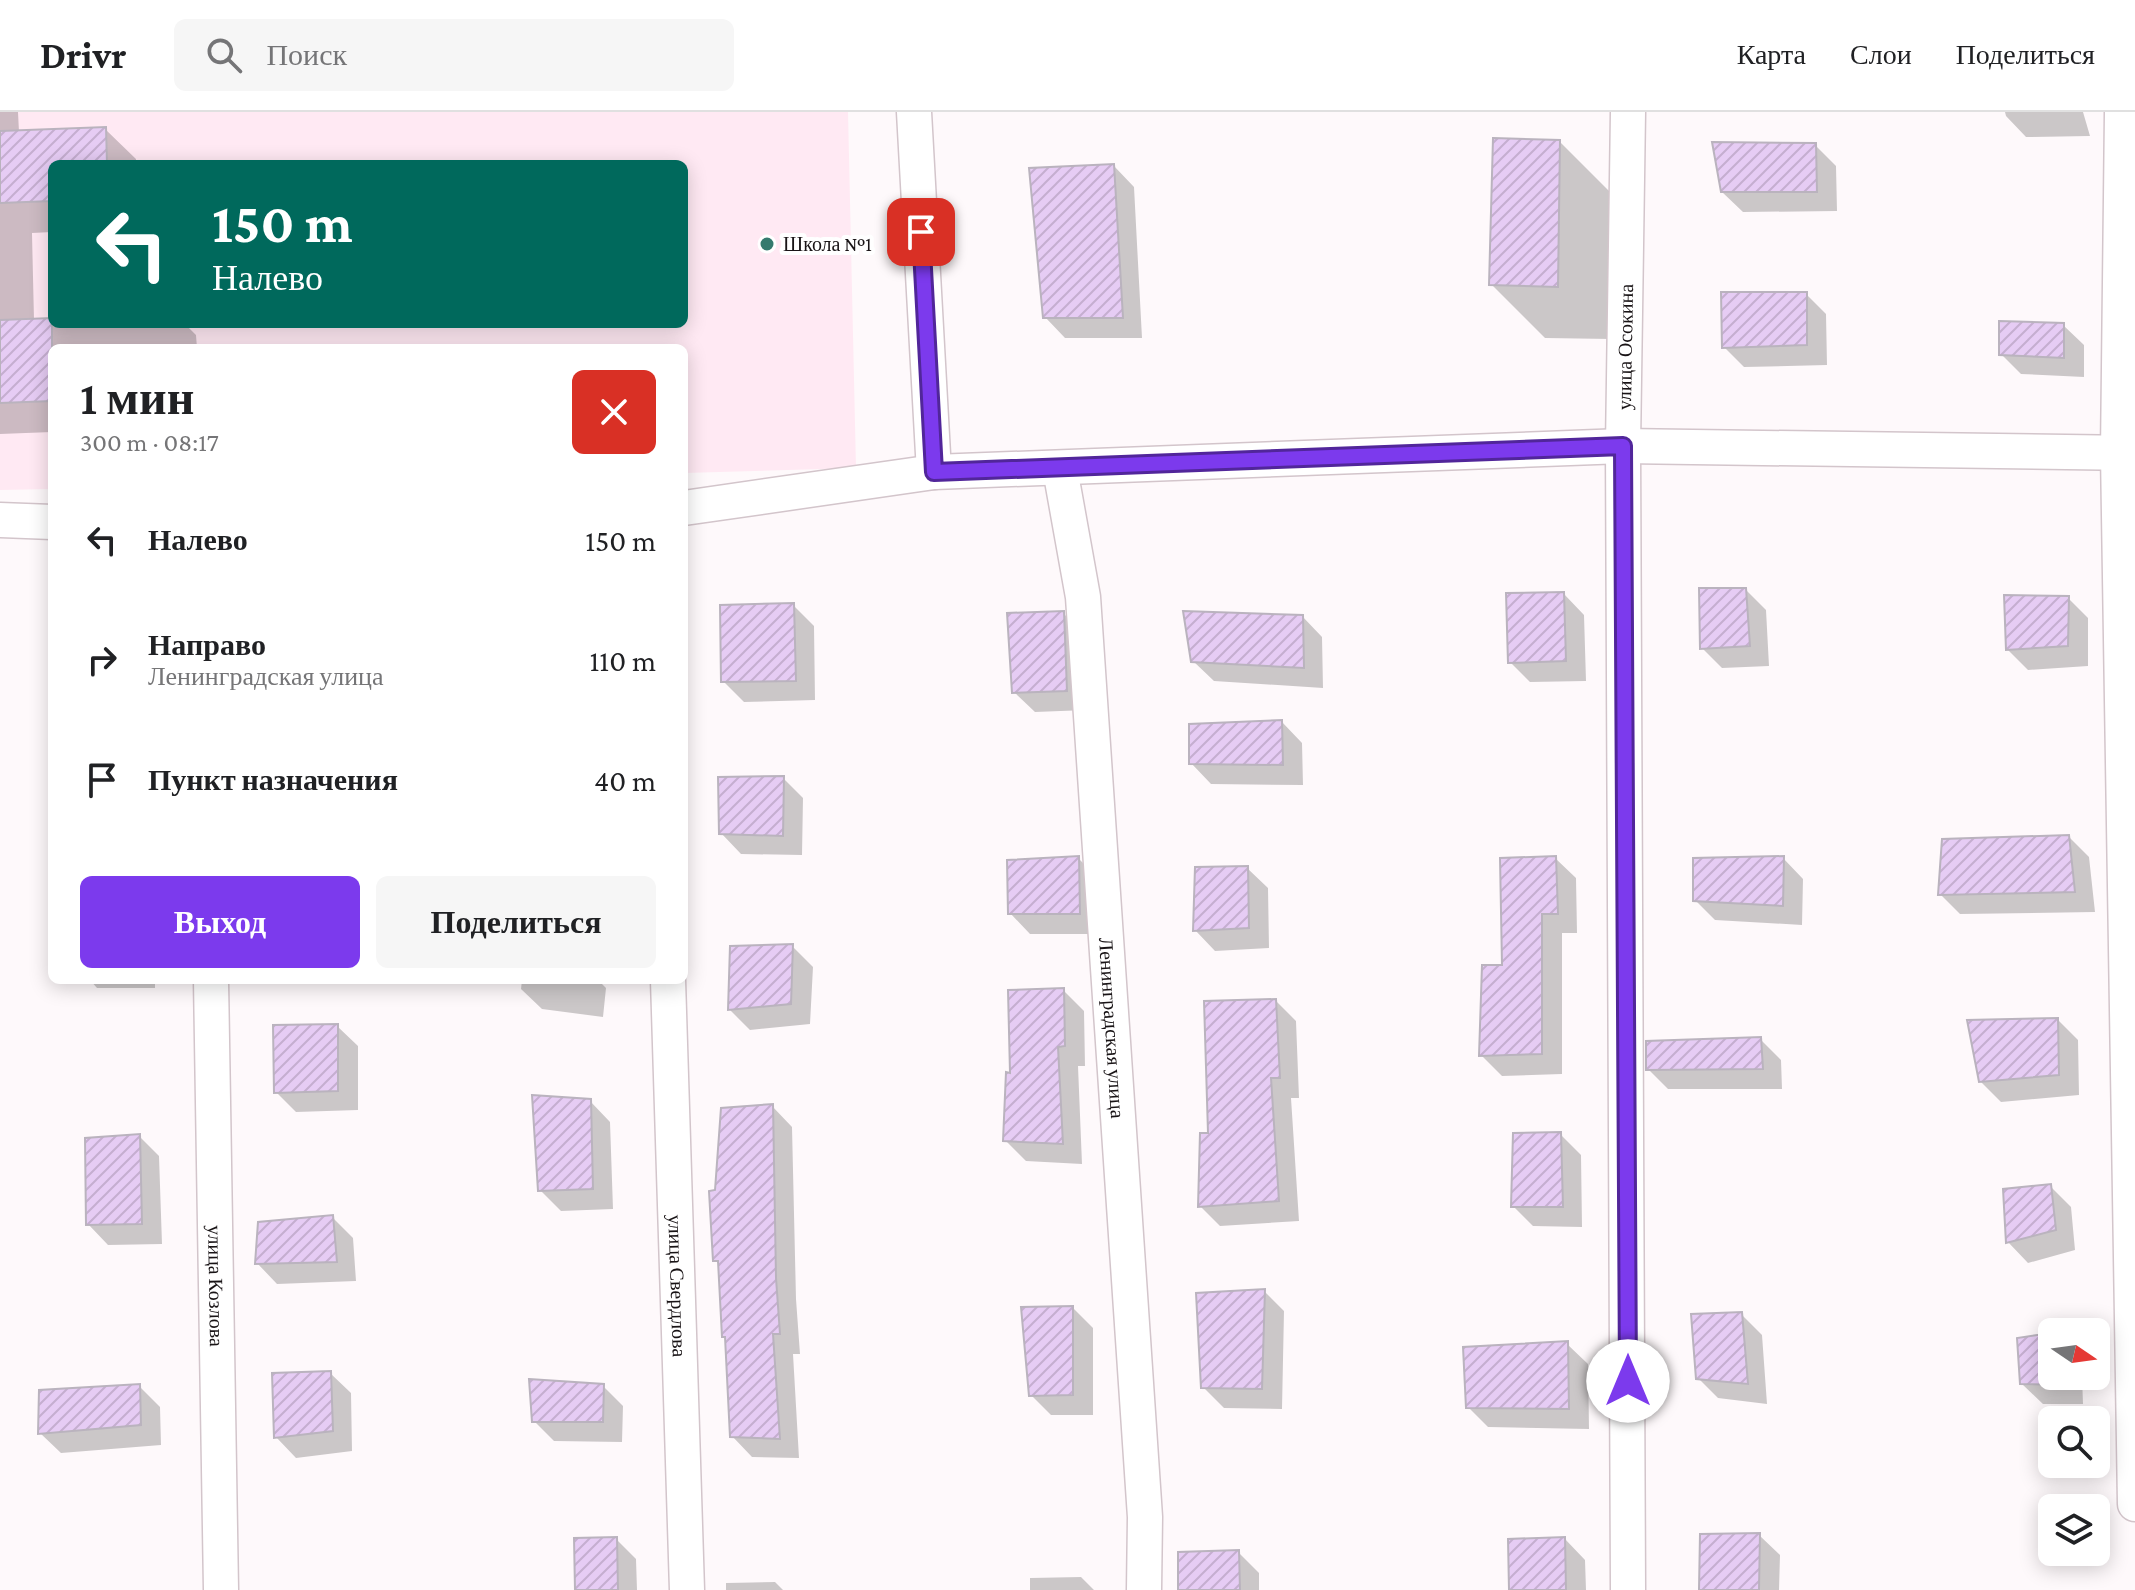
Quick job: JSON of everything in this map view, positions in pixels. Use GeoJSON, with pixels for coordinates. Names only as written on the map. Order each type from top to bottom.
{"type":"FeatureCollection","features":[{"type":"Feature","properties":{"kind":"street"},"geometry":{"type":"LineString","coordinates":[[914,112],[934,472]]}},
{"type":"Feature","properties":{"kind":"street","name":"улица Осокина"},"geometry":{"type":"LineString","coordinates":[[1628,112],[1623,446],[1628,1590]]}},
{"type":"Feature","properties":{"kind":"street"},"geometry":{"type":"LineString","coordinates":[[2122,112],[2135,1504]]}},
{"type":"Feature","properties":{"kind":"street"},"geometry":{"type":"LineString","coordinates":[[688,507],[934,472],[1623,446],[2126,453]]}},
{"type":"Feature","properties":{"kind":"street","name":"Ленинградская улица"},"geometry":{"type":"LineString","coordinates":[[1060,469],[1083,597],[1145,1517],[1144,1590]]}},
{"type":"Feature","properties":{"kind":"street"},"geometry":{"type":"LineString","coordinates":[[0,520],[48,522]]}},
{"type":"Feature","properties":{"kind":"street","name":"улица Козлова"},"geometry":{"type":"LineString","coordinates":[[211,984],[221,1590]]}},
{"type":"Feature","properties":{"kind":"street","name":"улица Свердлова"},"geometry":{"type":"LineString","coordinates":[[668,984],[687,1590]]}},
{"type":"Feature","properties":{"kind":"shaded area","name":"Школа №1"},"geometry":{"type":"Polygon","coordinates":[[[0,112],[848,112],[856,468],[688,473],[688,344],[48,344],[48,489],[0,490],[0,112]]]}},
{"type":"Feature","properties":{"kind":"building"},"geometry":{"type":"Polygon","coordinates":[[[106,127],[107,160],[48,160],[48,201],[0,203],[0,131],[106,127]]]}},
{"type":"Feature","properties":{"kind":"building"},"geometry":{"type":"Polygon","coordinates":[[[1493,138],[1560,140],[1558,287],[1489,285],[1493,138]]]}},
{"type":"Feature","properties":{"kind":"building"},"geometry":{"type":"Polygon","coordinates":[[[1712,142],[1816,143],[1817,192],[1721,192],[1712,142]]]}},
{"type":"Feature","properties":{"kind":"building"},"geometry":{"type":"Polygon","coordinates":[[[1114,164],[1123,318],[1043,318],[1029,168],[1114,164]]]}},
{"type":"Feature","properties":{"kind":"building"},"geometry":{"type":"Polygon","coordinates":[[[1721,292],[1807,292],[1807,345],[1722,348],[1721,292]]]}},
{"type":"Feature","properties":{"kind":"building"},"geometry":{"type":"Polygon","coordinates":[[[48,318],[48,328],[52,328],[52,344],[48,344],[48,401],[0,403],[0,320],[48,318]]]}},
{"type":"Feature","properties":{"kind":"building"},"geometry":{"type":"Polygon","coordinates":[[[1999,321],[2064,323],[2064,358],[1999,355],[1999,321]]]}},
{"type":"Feature","properties":{"kind":"building"},"geometry":{"type":"Polygon","coordinates":[[[1699,588],[1746,588],[1750,646],[1700,649],[1699,588]]]}},
{"type":"Feature","properties":{"kind":"building"},"geometry":{"type":"Polygon","coordinates":[[[1564,592],[1566,661],[1508,663],[1506,593],[1564,592]]]}},
{"type":"Feature","properties":{"kind":"building"},"geometry":{"type":"Polygon","coordinates":[[[2004,595],[2069,596],[2068,646],[2006,650],[2004,595]]]}},
{"type":"Feature","properties":{"kind":"building"},"geometry":{"type":"Polygon","coordinates":[[[794,603],[796,681],[721,682],[720,605],[794,603]]]}},
{"type":"Feature","properties":{"kind":"building"},"geometry":{"type":"Polygon","coordinates":[[[1064,611],[1067,691],[1012,693],[1007,613],[1064,611]]]}},
{"type":"Feature","properties":{"kind":"building"},"geometry":{"type":"Polygon","coordinates":[[[1183,611],[1303,615],[1304,668],[1191,662],[1183,611]]]}},
{"type":"Feature","properties":{"kind":"building"},"geometry":{"type":"Polygon","coordinates":[[[1282,720],[1283,765],[1189,764],[1189,724],[1282,720]]]}},
{"type":"Feature","properties":{"kind":"building"},"geometry":{"type":"Polygon","coordinates":[[[784,776],[783,836],[719,834],[718,777],[784,776]]]}},
{"type":"Feature","properties":{"kind":"building"},"geometry":{"type":"Polygon","coordinates":[[[2069,835],[2075,892],[1938,895],[1942,839],[2069,835]]]}},
{"type":"Feature","properties":{"kind":"building"},"geometry":{"type":"Polygon","coordinates":[[[1079,856],[1080,914],[1008,914],[1007,860],[1079,856]]]}},
{"type":"Feature","properties":{"kind":"building"},"geometry":{"type":"Polygon","coordinates":[[[1556,856],[1558,914],[1542,914],[1542,1054],[1479,1056],[1482,965],[1502,965],[1500,858],[1556,856]]]}},
{"type":"Feature","properties":{"kind":"building"},"geometry":{"type":"Polygon","coordinates":[[[1784,856],[1783,906],[1693,901],[1693,858],[1784,856]]]}},
{"type":"Feature","properties":{"kind":"building"},"geometry":{"type":"Polygon","coordinates":[[[1248,866],[1249,928],[1193,931],[1195,867],[1248,866]]]}},
{"type":"Feature","properties":{"kind":"building"},"geometry":{"type":"Polygon","coordinates":[[[793,944],[791,1004],[728,1010],[730,946],[793,944]]]}},
{"type":"Feature","properties":{"kind":"building"},"geometry":{"type":"Polygon","coordinates":[[[1064,988],[1065,1046],[1058,1047],[1063,1144],[1003,1141],[1006,1072],[1010,1073],[1008,990],[1064,988]]]}},
{"type":"Feature","properties":{"kind":"building"},"geometry":{"type":"Polygon","coordinates":[[[1276,999],[1280,1078],[1271,1078],[1279,1201],[1198,1207],[1200,1133],[1208,1133],[1204,1001],[1276,999]]]}},
{"type":"Feature","properties":{"kind":"building"},"geometry":{"type":"Polygon","coordinates":[[[2058,1018],[2059,1075],[1979,1082],[1967,1020],[2058,1018]]]}},
{"type":"Feature","properties":{"kind":"building"},"geometry":{"type":"Polygon","coordinates":[[[338,1024],[338,1091],[274,1093],[273,1025],[338,1024]]]}},
{"type":"Feature","properties":{"kind":"building"},"geometry":{"type":"Polygon","coordinates":[[[1761,1037],[1763,1069],[1646,1070],[1646,1041],[1761,1037]]]}},
{"type":"Feature","properties":{"kind":"building"},"geometry":{"type":"Polygon","coordinates":[[[532,1095],[591,1099],[593,1189],[538,1191],[532,1095]]]}},
{"type":"Feature","properties":{"kind":"building"},"geometry":{"type":"Polygon","coordinates":[[[773,1104],[780,1334],[773,1334],[780,1439],[730,1437],[725,1337],[722,1337],[718,1261],[713,1261],[709,1191],[715,1190],[721,1108],[773,1104]]]}},
{"type":"Feature","properties":{"kind":"building"},"geometry":{"type":"Polygon","coordinates":[[[1561,1132],[1563,1207],[1511,1207],[1513,1133],[1561,1132]]]}},
{"type":"Feature","properties":{"kind":"building"},"geometry":{"type":"Polygon","coordinates":[[[140,1134],[142,1224],[86,1225],[85,1138],[140,1134]]]}},
{"type":"Feature","properties":{"kind":"building"},"geometry":{"type":"Polygon","coordinates":[[[2051,1184],[2056,1230],[2006,1243],[2003,1189],[2051,1184]]]}},
{"type":"Feature","properties":{"kind":"building"},"geometry":{"type":"Polygon","coordinates":[[[333,1215],[337,1262],[255,1264],[258,1222],[333,1215]]]}},
{"type":"Feature","properties":{"kind":"building"},"geometry":{"type":"Polygon","coordinates":[[[1265,1289],[1262,1389],[1201,1388],[1196,1293],[1265,1289]]]}},
{"type":"Feature","properties":{"kind":"building"},"geometry":{"type":"Polygon","coordinates":[[[1073,1306],[1073,1395],[1029,1396],[1021,1307],[1073,1306]]]}},
{"type":"Feature","properties":{"kind":"building"},"geometry":{"type":"Polygon","coordinates":[[[1742,1312],[1748,1384],[1696,1379],[1691,1314],[1742,1312]]]}},
{"type":"Feature","properties":{"kind":"building"},"geometry":{"type":"Polygon","coordinates":[[[2038,1335],[2038,1384],[2020,1384],[2017,1338],[2038,1335]]]}},
{"type":"Feature","properties":{"kind":"building"},"geometry":{"type":"Polygon","coordinates":[[[1568,1341],[1569,1409],[1466,1408],[1463,1347],[1568,1341]]]}},
{"type":"Feature","properties":{"kind":"building"},"geometry":{"type":"Polygon","coordinates":[[[331,1371],[333,1431],[274,1438],[272,1373],[331,1371]]]}},
{"type":"Feature","properties":{"kind":"building"},"geometry":{"type":"Polygon","coordinates":[[[529,1379],[604,1384],[603,1422],[532,1422],[529,1379]]]}},
{"type":"Feature","properties":{"kind":"building"},"geometry":{"type":"Polygon","coordinates":[[[140,1384],[141,1425],[38,1434],[39,1390],[140,1384]]]}},
{"type":"Feature","properties":{"kind":"building"},"geometry":{"type":"Polygon","coordinates":[[[1760,1533],[1759,1590],[1699,1590],[1700,1534],[1760,1533]]]}},
{"type":"Feature","properties":{"kind":"building"},"geometry":{"type":"Polygon","coordinates":[[[617,1537],[618,1590],[575,1590],[574,1538],[617,1537]]]}},
{"type":"Feature","properties":{"kind":"building"},"geometry":{"type":"Polygon","coordinates":[[[1565,1537],[1566,1590],[1509,1590],[1508,1539],[1565,1537]]]}},
{"type":"Feature","properties":{"kind":"building"},"geometry":{"type":"Polygon","coordinates":[[[1239,1550],[1240,1590],[1178,1590],[1178,1552],[1239,1550]]]}},
{"type":"Feature","properties":{"kind":"place","name":"Школа №1"},"geometry":{"type":"Point","coordinates":[767,244]}},
{"type":"Feature","properties":{"kind":"route"},"geometry":{"type":"LineString","coordinates":[[921,232],[934,472],[1623,446],[1628,1381]]}}]}
